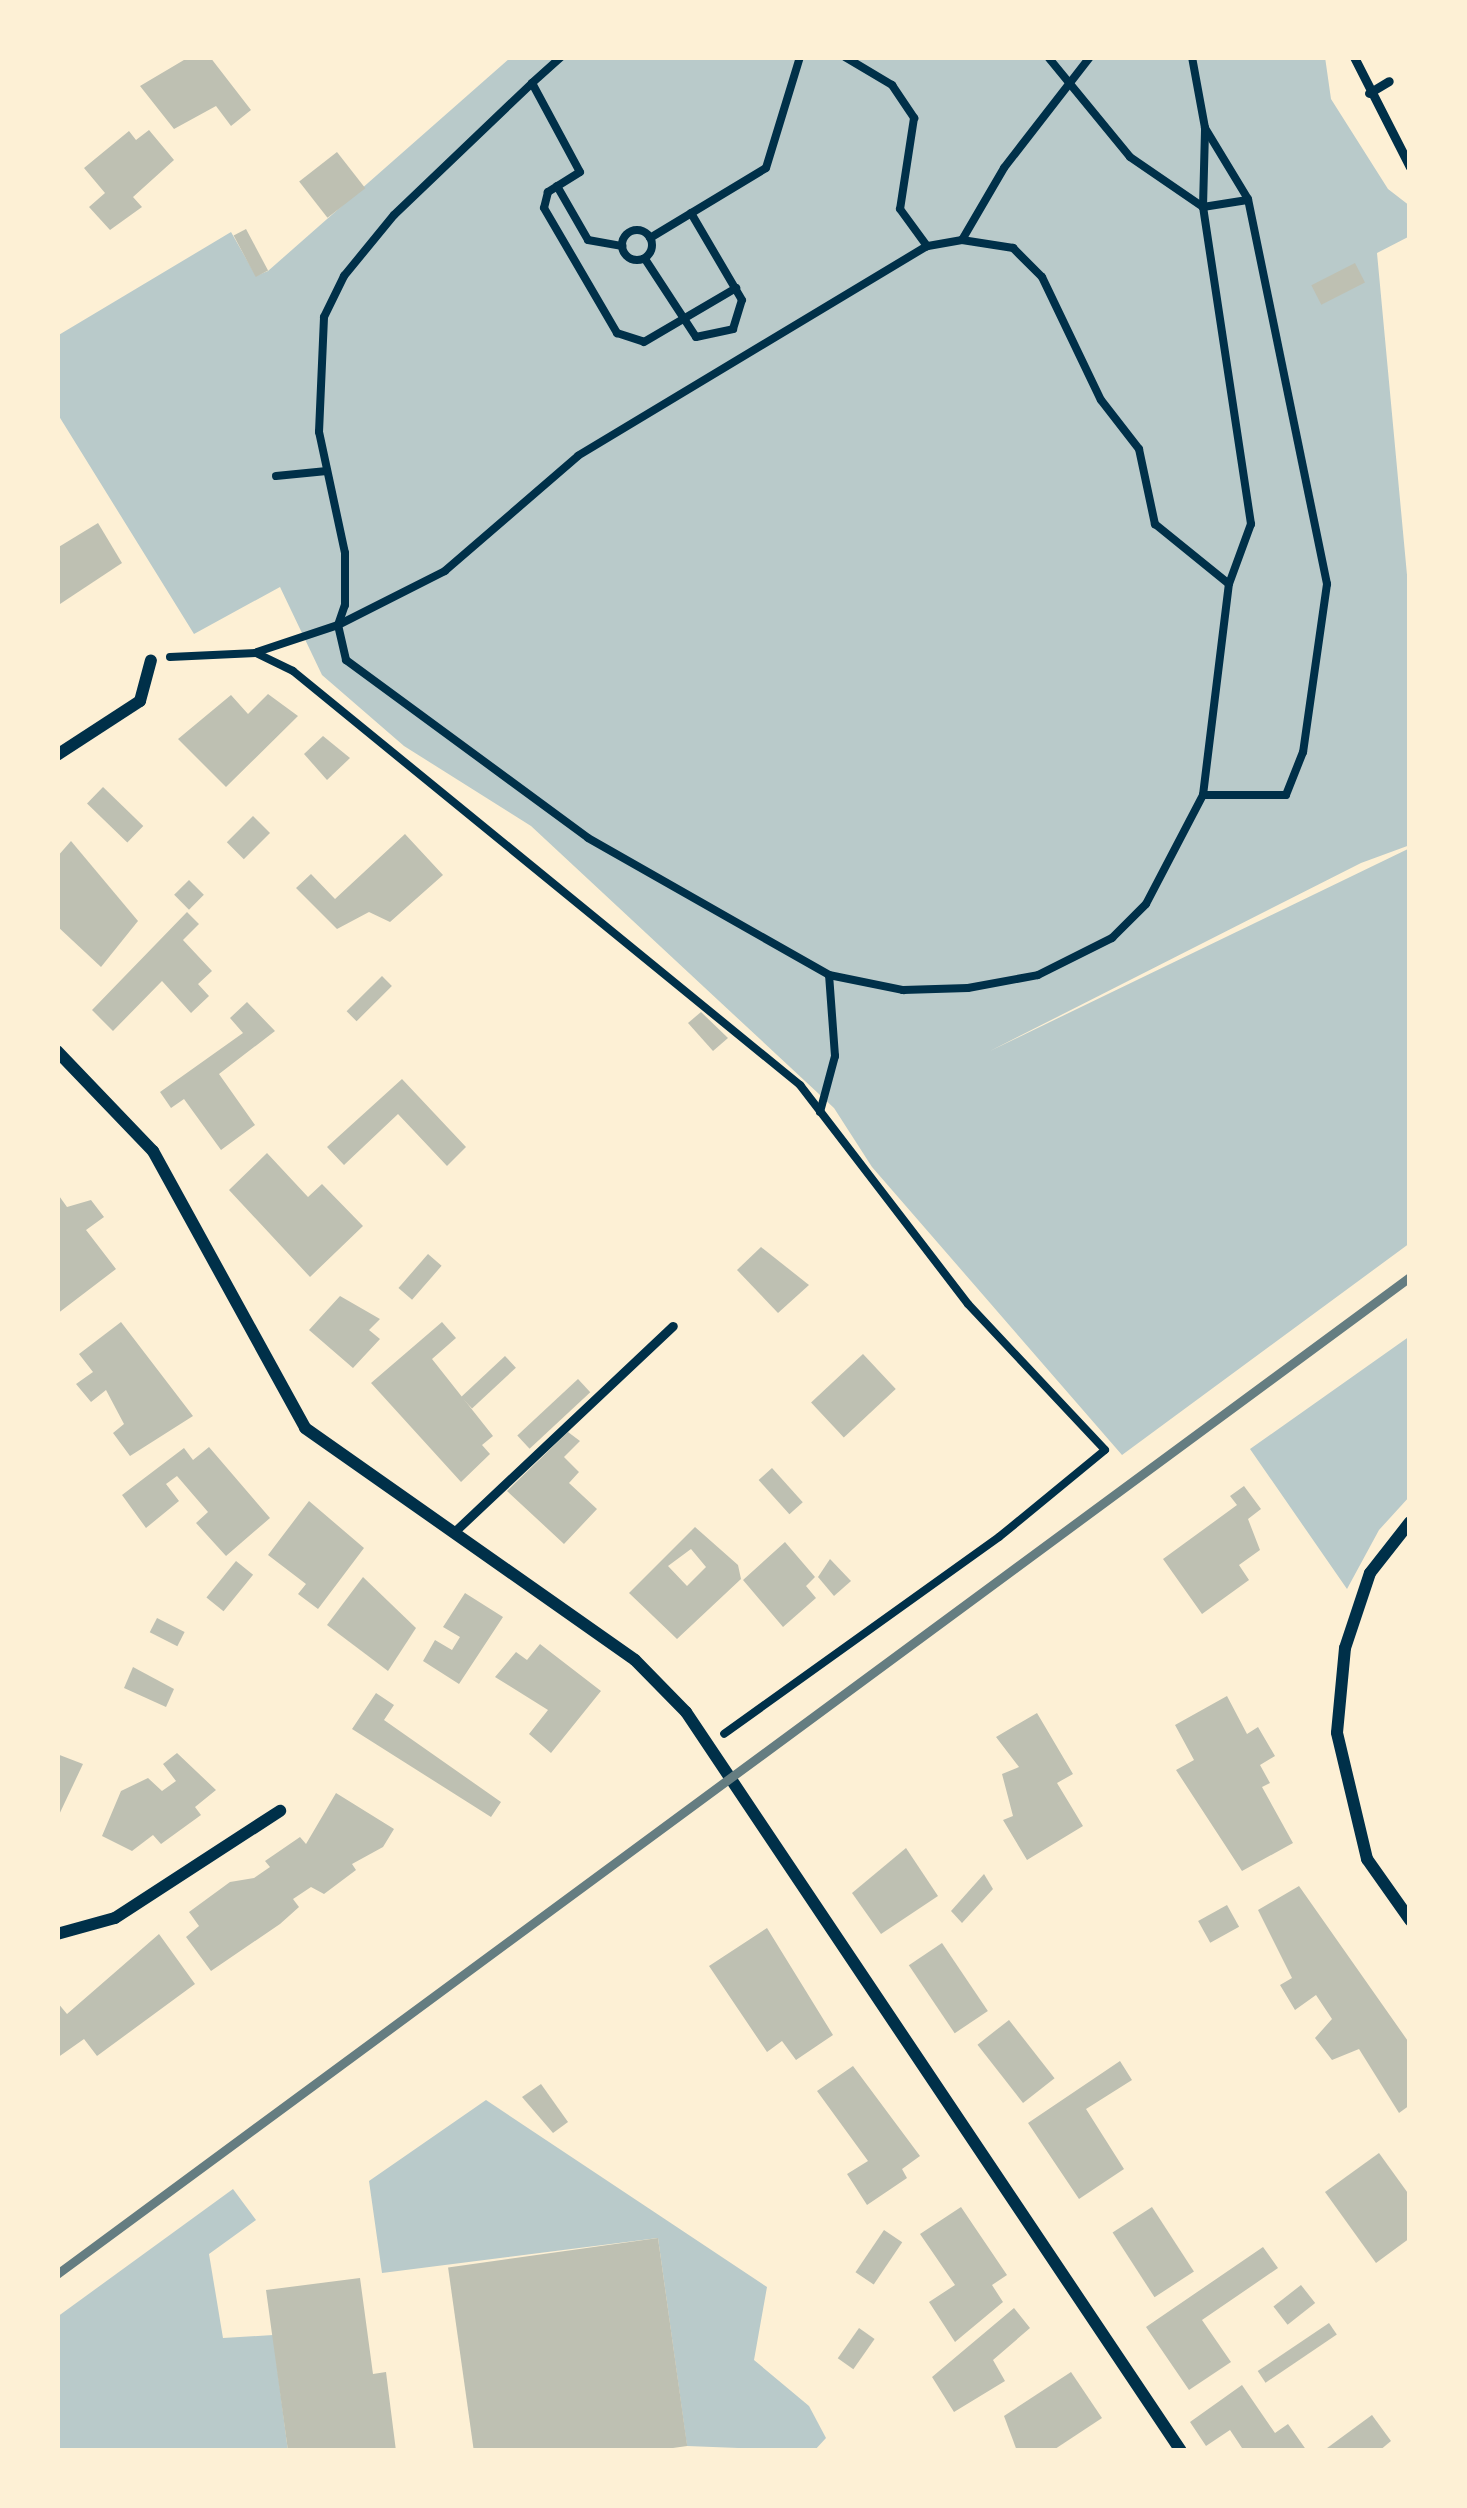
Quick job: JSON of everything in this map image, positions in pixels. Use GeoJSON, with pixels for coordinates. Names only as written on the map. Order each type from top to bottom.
{"type":"FeatureCollection","features":[{"type":"Feature","properties":{"kind":"street"},"geometry":{"type":"LineString","coordinates":[[57,755],[140,701],[151,659]]}},
{"type":"Feature","properties":{"kind":"street"},"geometry":{"type":"LineString","coordinates":[[57,1051],[153,1151],[305,1428],[634,1660],[710,1743],[1181,2451]]}},
{"type":"Feature","properties":{"kind":"street"},"geometry":{"type":"LineString","coordinates":[[1410,1522],[1370,1573],[1345,1648],[1336,1733],[1366,1859],[1410,1920]]}},
{"type":"Feature","properties":{"kind":"street"},"geometry":{"type":"LineString","coordinates":[[57,1934],[115,1918],[280,1811]]}},
{"type":"Feature","properties":{"kind":"lane"},"geometry":{"type":"LineString","coordinates":[[1354,57],[1410,167]]}},
{"type":"Feature","properties":{"kind":"lane"},"geometry":{"type":"LineString","coordinates":[[1369,93],[1389,81]]}},
{"type":"Feature","properties":{"kind":"lane"},"geometry":{"type":"LineString","coordinates":[[453,1533],[673,1326]]}},
{"type":"Feature","properties":{"kind":"path"},"geometry":{"type":"LineString","coordinates":[[561,57],[394,214],[344,276],[323,317],[319,356],[327,471],[348,581],[338,625],[346,659],[588,838],[829,975],[903,991],[1038,975],[1112,938],[1145,904],[1203,795],[1229,584],[1251,524],[1204,207],[1205,128],[1192,57]]}},
{"type":"Feature","properties":{"kind":"path"},"geometry":{"type":"LineString","coordinates":[[691,213],[736,288],[742,310],[726,334],[696,337],[682,321],[645,259],[650,238],[712,200],[766,168],[800,57]]}},
{"type":"Feature","properties":{"kind":"path"},"geometry":{"type":"LineString","coordinates":[[845,57],[892,85],[914,118],[900,208],[927,245]]}},
{"type":"Feature","properties":{"kind":"path"},"geometry":{"type":"LineString","coordinates":[[1048,57],[1130,157],[1204,207],[1248,200]]}},
{"type":"Feature","properties":{"kind":"path"},"geometry":{"type":"LineString","coordinates":[[962,240],[1066,84],[1090,57]]}},
{"type":"Feature","properties":{"kind":"path"},"geometry":{"type":"LineString","coordinates":[[532,83],[580,172],[557,186],[544,208],[617,333],[644,342],[736,288]]}},
{"type":"Feature","properties":{"kind":"path"},"geometry":{"type":"LineString","coordinates":[[1203,795],[1286,795],[1303,752],[1327,584],[1248,200],[1205,128]]}},
{"type":"Feature","properties":{"kind":"path"},"geometry":{"type":"LineString","coordinates":[[557,186],[588,240],[622,246],[630,259],[645,259]]}},
{"type":"Feature","properties":{"kind":"path"},"geometry":{"type":"LineString","coordinates":[[622,246],[632,231],[650,238]]}},
{"type":"Feature","properties":{"kind":"path"},"geometry":{"type":"LineString","coordinates":[[151,659],[256,653],[338,625],[445,571],[578,457],[927,245],[962,240],[1013,248],[1042,277],[1102,400],[1139,448],[1155,524],[1229,584]]}},
{"type":"Feature","properties":{"kind":"path"},"geometry":{"type":"LineString","coordinates":[[276,476],[327,471]]}},
{"type":"Feature","properties":{"kind":"path"},"geometry":{"type":"LineString","coordinates":[[256,653],[293,671],[800,1085],[968,1304],[1105,1450],[999,1537],[710,1743]]}},
{"type":"Feature","properties":{"kind":"path"},"geometry":{"type":"LineString","coordinates":[[820,1112],[836,1056],[829,975]]}},
{"type":"Feature","properties":{"kind":"shaded area"},"geometry":{"type":"Polygon","coordinates":[[[511,57],[1325,57],[1331,99],[1388,189],[1410,206],[1410,236],[1377,253],[1410,607],[1410,845],[1361,863],[990,1051],[1410,848],[1410,1243],[1122,1455],[872,1167],[834,1108],[531,826],[404,746],[322,675],[280,587],[194,634],[57,413],[57,336],[231,232],[256,276],[268,271],[511,57]]]}},
{"type":"Feature","properties":{"kind":"shaded area"},"geometry":{"type":"Polygon","coordinates":[[[1410,1336],[1410,1496],[1379,1530],[1347,1589],[1250,1449],[1410,1336]]]}},
{"type":"Feature","properties":{"kind":"shaded area"},"geometry":{"type":"Polygon","coordinates":[[[486,2100],[767,2287],[754,2360],[809,2406],[826,2438],[814,2451],[687,2446],[658,2238],[382,2273],[369,2181],[486,2100]]]}},
{"type":"Feature","properties":{"kind":"shaded area"},"geometry":{"type":"Polygon","coordinates":[[[233,2189],[256,2220],[209,2254],[223,2338],[273,2335],[288,2451],[57,2451],[57,2317],[233,2189]]]}},
{"type":"Feature","properties":{"kind":"building"},"geometry":{"type":"Polygon","coordinates":[[[189,57],[210,57],[251,110],[231,126],[216,106],[174,129],[140,86],[189,57]]]}},
{"type":"Feature","properties":{"kind":"building"},"geometry":{"type":"Polygon","coordinates":[[[149,130],[174,160],[133,197],[142,207],[110,230],[89,207],[105,193],[84,168],[129,131],[136,140],[149,130]]]}},
{"type":"Feature","properties":{"kind":"building"},"geometry":{"type":"Polygon","coordinates":[[[337,152],[365,188],[327,218],[299,182],[337,152]]]}},
{"type":"Feature","properties":{"kind":"building"},"geometry":{"type":"Polygon","coordinates":[[[246,229],[268,270],[256,277],[234,236],[246,229]]]}},
{"type":"Feature","properties":{"kind":"building"},"geometry":{"type":"Polygon","coordinates":[[[1355,263],[1365,283],[1321,305],[1311,285],[1355,263]]]}},
{"type":"Feature","properties":{"kind":"building"},"geometry":{"type":"Polygon","coordinates":[[[98,523],[122,563],[57,606],[57,548],[98,523]]]}},
{"type":"Feature","properties":{"kind":"building"},"geometry":{"type":"Polygon","coordinates":[[[268,694],[298,716],[226,787],[178,739],[231,695],[248,714],[268,694]]]}},
{"type":"Feature","properties":{"kind":"building"},"geometry":{"type":"Polygon","coordinates":[[[323,736],[350,758],[327,780],[304,754],[323,736]]]}},
{"type":"Feature","properties":{"kind":"building"},"geometry":{"type":"Polygon","coordinates":[[[103,787],[143,826],[127,842],[87,804],[103,787]]]}},
{"type":"Feature","properties":{"kind":"building"},"geometry":{"type":"Polygon","coordinates":[[[253,816],[270,833],[244,859],[227,842],[253,816]]]}},
{"type":"Feature","properties":{"kind":"building"},"geometry":{"type":"Polygon","coordinates":[[[405,834],[443,875],[390,922],[369,912],[337,929],[296,888],[311,874],[335,899],[405,834]]]}},
{"type":"Feature","properties":{"kind":"building"},"geometry":{"type":"Polygon","coordinates":[[[71,841],[138,921],[101,967],[57,926],[57,857],[71,841]]]}},
{"type":"Feature","properties":{"kind":"building"},"geometry":{"type":"Polygon","coordinates":[[[189,880],[204,895],[189,910],[174,895],[189,880]]]}},
{"type":"Feature","properties":{"kind":"building"},"geometry":{"type":"Polygon","coordinates":[[[187,912],[199,924],[183,940],[212,971],[198,984],[209,996],[191,1013],[162,981],[113,1031],[92,1010],[187,912]]]}},
{"type":"Feature","properties":{"kind":"building"},"geometry":{"type":"Polygon","coordinates":[[[382,976],[392,986],[357,1021],[347,1011],[382,976]]]}},
{"type":"Feature","properties":{"kind":"building"},"geometry":{"type":"Polygon","coordinates":[[[247,1002],[275,1031],[219,1074],[255,1125],[221,1150],[184,1099],[171,1108],[160,1092],[243,1033],[230,1018],[247,1002]]]}},
{"type":"Feature","properties":{"kind":"building"},"geometry":{"type":"Polygon","coordinates":[[[701,1012],[728,1038],[713,1051],[688,1023],[701,1012]]]}},
{"type":"Feature","properties":{"kind":"building"},"geometry":{"type":"Polygon","coordinates":[[[402,1079],[466,1147],[447,1166],[398,1114],[344,1165],[327,1147],[402,1079]]]}},
{"type":"Feature","properties":{"kind":"building"},"geometry":{"type":"Polygon","coordinates":[[[267,1153],[308,1197],[322,1184],[363,1226],[310,1277],[229,1190],[267,1153]]]}},
{"type":"Feature","properties":{"kind":"building"},"geometry":{"type":"Polygon","coordinates":[[[57,1193],[67,1207],[91,1200],[104,1217],[86,1230],[116,1269],[57,1314],[57,1193]]]}},
{"type":"Feature","properties":{"kind":"building"},"geometry":{"type":"Polygon","coordinates":[[[761,1247],[809,1285],[778,1313],[737,1270],[761,1247]]]}},
{"type":"Feature","properties":{"kind":"building"},"geometry":{"type":"Polygon","coordinates":[[[428,1254],[442,1266],[412,1300],[398,1288],[428,1254]]]}},
{"type":"Feature","properties":{"kind":"building"},"geometry":{"type":"Polygon","coordinates":[[[340,1296],[380,1319],[369,1330],[380,1339],[353,1368],[309,1330],[340,1296]]]}},
{"type":"Feature","properties":{"kind":"building"},"geometry":{"type":"Polygon","coordinates":[[[121,1322],[193,1416],[130,1456],[113,1433],[124,1424],[106,1390],[91,1402],[76,1384],[93,1372],[79,1354],[121,1322]]]}},
{"type":"Feature","properties":{"kind":"building"},"geometry":{"type":"Polygon","coordinates":[[[442,1322],[456,1338],[432,1359],[493,1436],[482,1445],[490,1454],[461,1482],[371,1383],[442,1322]]]}},
{"type":"Feature","properties":{"kind":"building"},"geometry":{"type":"Polygon","coordinates":[[[863,1354],[896,1389],[844,1438],[811,1402],[863,1354]]]}},
{"type":"Feature","properties":{"kind":"building"},"geometry":{"type":"Polygon","coordinates":[[[505,1356],[516,1368],[472,1409],[461,1397],[505,1356]]]}},
{"type":"Feature","properties":{"kind":"building"},"geometry":{"type":"Polygon","coordinates":[[[578,1379],[590,1392],[530,1449],[517,1436],[578,1379]]]}},
{"type":"Feature","properties":{"kind":"building"},"geometry":{"type":"Polygon","coordinates":[[[568,1432],[580,1441],[564,1457],[579,1472],[569,1483],[597,1509],[564,1544],[507,1491],[568,1432]]]}},
{"type":"Feature","properties":{"kind":"building"},"geometry":{"type":"Polygon","coordinates":[[[209,1447],[270,1518],[226,1556],[196,1523],[208,1512],[177,1476],[166,1484],[179,1501],[146,1528],[122,1495],[184,1448],[193,1460],[209,1447]]]}},
{"type":"Feature","properties":{"kind":"building"},"geometry":{"type":"Polygon","coordinates":[[[772,1468],[803,1502],[789,1514],[759,1480],[772,1468]]]}},
{"type":"Feature","properties":{"kind":"building"},"geometry":{"type":"Polygon","coordinates":[[[1244,1486],[1261,1509],[1248,1519],[1260,1550],[1239,1565],[1249,1580],[1202,1614],[1163,1559],[1237,1505],[1230,1496],[1244,1486]]]}},
{"type":"Feature","properties":{"kind":"building"},"geometry":{"type":"Polygon","coordinates":[[[309,1501],[364,1548],[318,1609],[298,1594],[306,1584],[268,1555],[309,1501]]]}},
{"type":"Feature","properties":{"kind":"building"},"geometry":{"type":"Polygon","coordinates":[[[695,1527],[738,1565],[741,1579],[677,1639],[629,1593],[695,1527]],[[691,1549],[668,1566],[687,1586],[706,1567],[691,1549]]]}},
{"type":"Feature","properties":{"kind":"building"},"geometry":{"type":"Polygon","coordinates":[[[785,1542],[815,1577],[806,1586],[816,1598],[783,1627],[743,1580],[785,1542]]]}},
{"type":"Feature","properties":{"kind":"building"},"geometry":{"type":"Polygon","coordinates":[[[830,1559],[851,1581],[834,1596],[818,1577],[830,1559]]]}},
{"type":"Feature","properties":{"kind":"building"},"geometry":{"type":"Polygon","coordinates":[[[236,1561],[253,1575],[224,1611],[206,1598],[236,1561]]]}},
{"type":"Feature","properties":{"kind":"building"},"geometry":{"type":"Polygon","coordinates":[[[363,1577],[416,1628],[388,1671],[327,1625],[363,1577]]]}},
{"type":"Feature","properties":{"kind":"building"},"geometry":{"type":"Polygon","coordinates":[[[465,1593],[503,1617],[459,1684],[423,1661],[435,1640],[452,1650],[460,1637],[443,1627],[465,1593]]]}},
{"type":"Feature","properties":{"kind":"building"},"geometry":{"type":"Polygon","coordinates":[[[157,1618],[185,1632],[177,1646],[150,1632],[157,1618]]]}},
{"type":"Feature","properties":{"kind":"building"},"geometry":{"type":"Polygon","coordinates":[[[540,1644],[601,1691],[551,1753],[529,1734],[548,1710],[495,1677],[516,1652],[527,1660],[540,1644]]]}},
{"type":"Feature","properties":{"kind":"building"},"geometry":{"type":"Polygon","coordinates":[[[133,1667],[174,1689],[166,1707],[124,1688],[133,1667]]]}},
{"type":"Feature","properties":{"kind":"building"},"geometry":{"type":"Polygon","coordinates":[[[376,1693],[394,1705],[384,1720],[501,1802],[491,1817],[352,1729],[376,1693]]]}},
{"type":"Feature","properties":{"kind":"building"},"geometry":{"type":"Polygon","coordinates":[[[1227,1696],[1247,1734],[1258,1727],[1275,1756],[1260,1765],[1270,1783],[1262,1787],[1293,1843],[1242,1871],[1176,1770],[1194,1760],[1175,1725],[1227,1696]]]}},
{"type":"Feature","properties":{"kind":"building"},"geometry":{"type":"Polygon","coordinates":[[[1037,1713],[1073,1774],[1057,1783],[1083,1826],[1027,1860],[1003,1820],[1013,1816],[1002,1774],[1019,1767],[996,1737],[1037,1713]]]}},
{"type":"Feature","properties":{"kind":"building"},"geometry":{"type":"Polygon","coordinates":[[[177,1753],[216,1790],[195,1807],[201,1815],[161,1844],[153,1835],[132,1851],[102,1836],[121,1791],[148,1778],[162,1791],[176,1781],[163,1764],[177,1753]]]}},
{"type":"Feature","properties":{"kind":"building"},"geometry":{"type":"Polygon","coordinates":[[[57,1754],[83,1764],[57,1819],[57,1754]]]}},
{"type":"Feature","properties":{"kind":"building"},"geometry":{"type":"Polygon","coordinates":[[[336,1793],[394,1829],[383,1847],[352,1864],[356,1870],[324,1894],[311,1887],[293,1899],[299,1907],[280,1924],[211,1971],[186,1937],[199,1926],[189,1912],[230,1882],[254,1878],[270,1867],[265,1861],[300,1837],[306,1844],[336,1793]]]}},
{"type":"Feature","properties":{"kind":"building"},"geometry":{"type":"Polygon","coordinates":[[[906,1848],[938,1896],[881,1934],[852,1893],[906,1848]]]}},
{"type":"Feature","properties":{"kind":"building"},"geometry":{"type":"Polygon","coordinates":[[[984,1874],[993,1889],[962,1923],[951,1911],[984,1874]]]}},
{"type":"Feature","properties":{"kind":"building"},"geometry":{"type":"Polygon","coordinates":[[[1299,1886],[1410,2044],[1410,2105],[1399,2113],[1359,2049],[1332,2060],[1315,2038],[1332,2019],[1316,1995],[1295,2010],[1280,1985],[1292,1978],[1258,1910],[1299,1886]]]}},
{"type":"Feature","properties":{"kind":"building"},"geometry":{"type":"Polygon","coordinates":[[[1227,1905],[1239,1927],[1210,1943],[1198,1921],[1227,1905]]]}},
{"type":"Feature","properties":{"kind":"building"},"geometry":{"type":"Polygon","coordinates":[[[767,1928],[833,2035],[796,2060],[782,2041],[767,2052],[709,1966],[767,1928]]]}},
{"type":"Feature","properties":{"kind":"building"},"geometry":{"type":"Polygon","coordinates":[[[159,1934],[195,1984],[97,2056],[84,2039],[57,2058],[57,2002],[67,2014],[159,1934]]]}},
{"type":"Feature","properties":{"kind":"building"},"geometry":{"type":"Polygon","coordinates":[[[942,1943],[988,2011],[955,2033],[909,1965],[942,1943]]]}},
{"type":"Feature","properties":{"kind":"building"},"geometry":{"type":"Polygon","coordinates":[[[1009,2020],[1055,2078],[1023,2103],[977,2045],[1009,2020]]]}},
{"type":"Feature","properties":{"kind":"building"},"geometry":{"type":"Polygon","coordinates":[[[1120,2061],[1132,2080],[1086,2109],[1124,2169],[1079,2199],[1028,2123],[1120,2061]]]}},
{"type":"Feature","properties":{"kind":"building"},"geometry":{"type":"Polygon","coordinates":[[[853,2066],[920,2156],[902,2169],[907,2178],[867,2205],[847,2174],[868,2161],[817,2091],[853,2066]]]}},
{"type":"Feature","properties":{"kind":"building"},"geometry":{"type":"Polygon","coordinates":[[[541,2084],[568,2122],[553,2133],[522,2097],[541,2084]]]}},
{"type":"Feature","properties":{"kind":"building"},"geometry":{"type":"Polygon","coordinates":[[[1379,2153],[1410,2196],[1410,2238],[1376,2263],[1325,2192],[1379,2153]]]}},
{"type":"Feature","properties":{"kind":"building"},"geometry":{"type":"Polygon","coordinates":[[[961,2207],[1007,2275],[992,2285],[1003,2302],[955,2342],[929,2302],[955,2285],[920,2234],[961,2207]]]}},
{"type":"Feature","properties":{"kind":"building"},"geometry":{"type":"Polygon","coordinates":[[[1152,2207],[1194,2272],[1155,2297],[1113,2233],[1152,2207]]]}},
{"type":"Feature","properties":{"kind":"building"},"geometry":{"type":"Polygon","coordinates":[[[884,2230],[902,2242],[874,2285],[855,2272],[884,2230]]]}},
{"type":"Feature","properties":{"kind":"building"},"geometry":{"type":"Polygon","coordinates":[[[658,2238],[687,2446],[651,2451],[474,2451],[448,2268],[658,2238]]]}},
{"type":"Feature","properties":{"kind":"building"},"geometry":{"type":"Polygon","coordinates":[[[1263,2247],[1278,2268],[1202,2320],[1231,2362],[1189,2390],[1146,2327],[1263,2247]]]}},
{"type":"Feature","properties":{"kind":"building"},"geometry":{"type":"Polygon","coordinates":[[[360,2278],[373,2374],[386,2372],[396,2451],[288,2451],[266,2290],[360,2278]]]}},
{"type":"Feature","properties":{"kind":"building"},"geometry":{"type":"Polygon","coordinates":[[[1301,2285],[1315,2303],[1288,2325],[1273,2307],[1301,2285]]]}},
{"type":"Feature","properties":{"kind":"building"},"geometry":{"type":"Polygon","coordinates":[[[1014,2308],[1030,2328],[993,2360],[1005,2381],[954,2412],[932,2377],[1014,2308]]]}},
{"type":"Feature","properties":{"kind":"building"},"geometry":{"type":"Polygon","coordinates":[[[1329,2323],[1337,2335],[1266,2383],[1258,2371],[1329,2323]]]}},
{"type":"Feature","properties":{"kind":"building"},"geometry":{"type":"Polygon","coordinates":[[[859,2328],[875,2339],[853,2369],[838,2358],[859,2328]]]}},
{"type":"Feature","properties":{"kind":"building"},"geometry":{"type":"Polygon","coordinates":[[[1071,2372],[1102,2418],[1052,2451],[1017,2451],[1004,2416],[1071,2372]]]}},
{"type":"Feature","properties":{"kind":"building"},"geometry":{"type":"Polygon","coordinates":[[[1242,2385],[1275,2433],[1288,2424],[1307,2451],[1244,2451],[1230,2430],[1206,2446],[1190,2422],[1242,2385]]]}},
{"type":"Feature","properties":{"kind":"building"},"geometry":{"type":"Polygon","coordinates":[[[1372,2415],[1391,2441],[1379,2451],[1323,2451],[1372,2415]]]}},
{"type":"Feature","properties":{"kind":"railway"},"geometry":{"type":"LineString","coordinates":[[57,2274],[1410,1277]]}}]}
